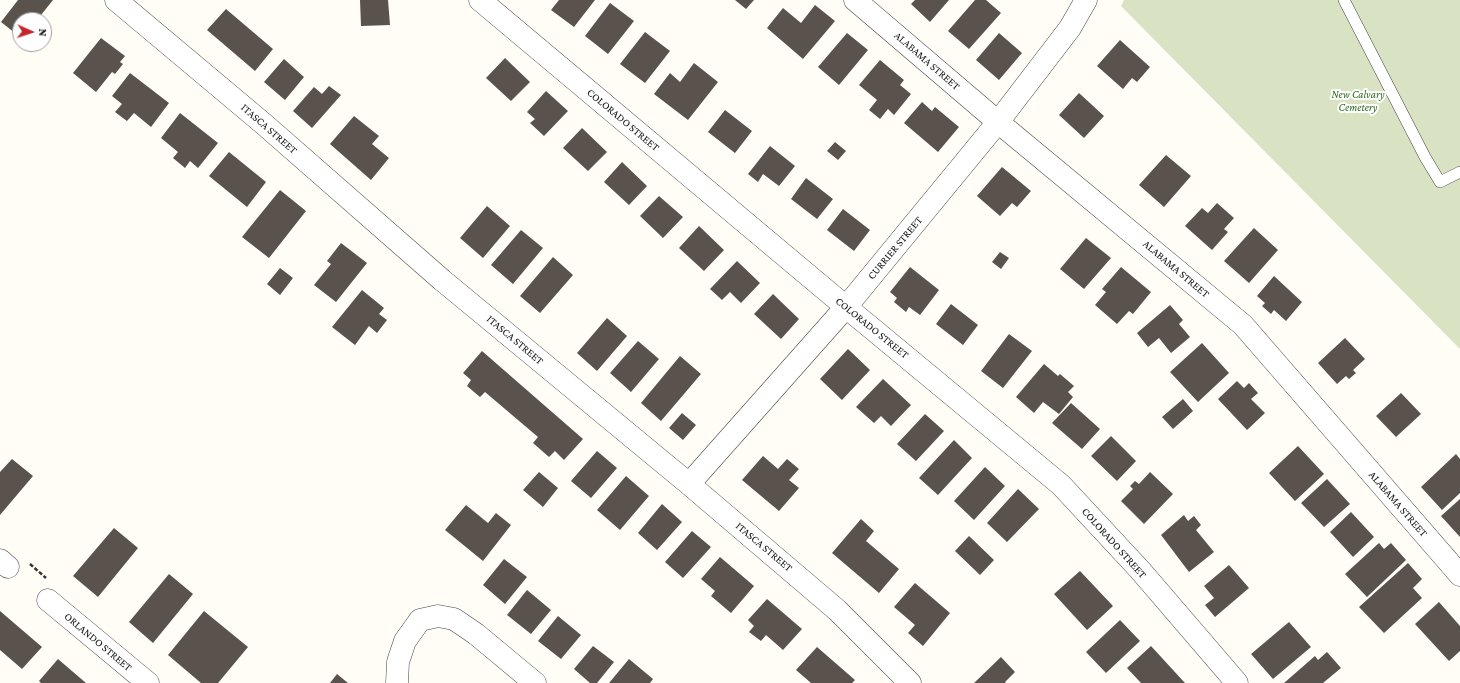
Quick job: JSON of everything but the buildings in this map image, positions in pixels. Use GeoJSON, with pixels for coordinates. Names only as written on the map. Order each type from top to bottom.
{"type":"FeatureCollection","features":[{"type":"Feature","properties":{"kind":"street","name":"ITASCA STREET"},"geometry":{"type":"LineString","coordinates":[[116,0],[266,125],[442,280],[689,484],[837,610],[910,683]]}},
{"type":"Feature","properties":{"kind":"street","name":"COLORADO STREET"},"geometry":{"type":"LineString","coordinates":[[480,0],[1061,485],[1140,570],[1237,683]]}},
{"type":"Feature","properties":{"kind":"street","name":"ALABAMA STREET"},"geometry":{"type":"LineString","coordinates":[[856,0],[998,122],[1243,325],[1458,570]]}},
{"type":"Feature","properties":{"kind":"street","name":"CURRIER STREET"},"geometry":{"type":"LineString","coordinates":[[689,484],[846,307],[998,122],[1070,28],[1086,0]]}},
{"type":"Feature","properties":{"kind":"street","name":"ORLANDO STREET"},"geometry":{"type":"LineString","coordinates":[[49,591],[148,683]]}},
{"type":"Feature","properties":{"kind":"street"},"geometry":{"type":"LineString","coordinates":[[397,683],[398,662],[404,641],[420,620],[438,616],[454,619],[476,634],[535,683]]}},
{"type":"Feature","properties":{"kind":"lane"},"geometry":{"type":"LineString","coordinates":[[1344,0],[1425,157],[1440,182],[1460,172]]}},
{"type":"Feature","properties":{"kind":"path"},"geometry":{"type":"LineString","coordinates":[[12,563],[49,591]]}},
{"type":"Feature","properties":{"kind":"green space","name":"New Calvary Cemetery"},"geometry":{"type":"Polygon","coordinates":[[[1124,0],[1460,0],[1460,349],[1121,6],[1124,0]]]}}]}
